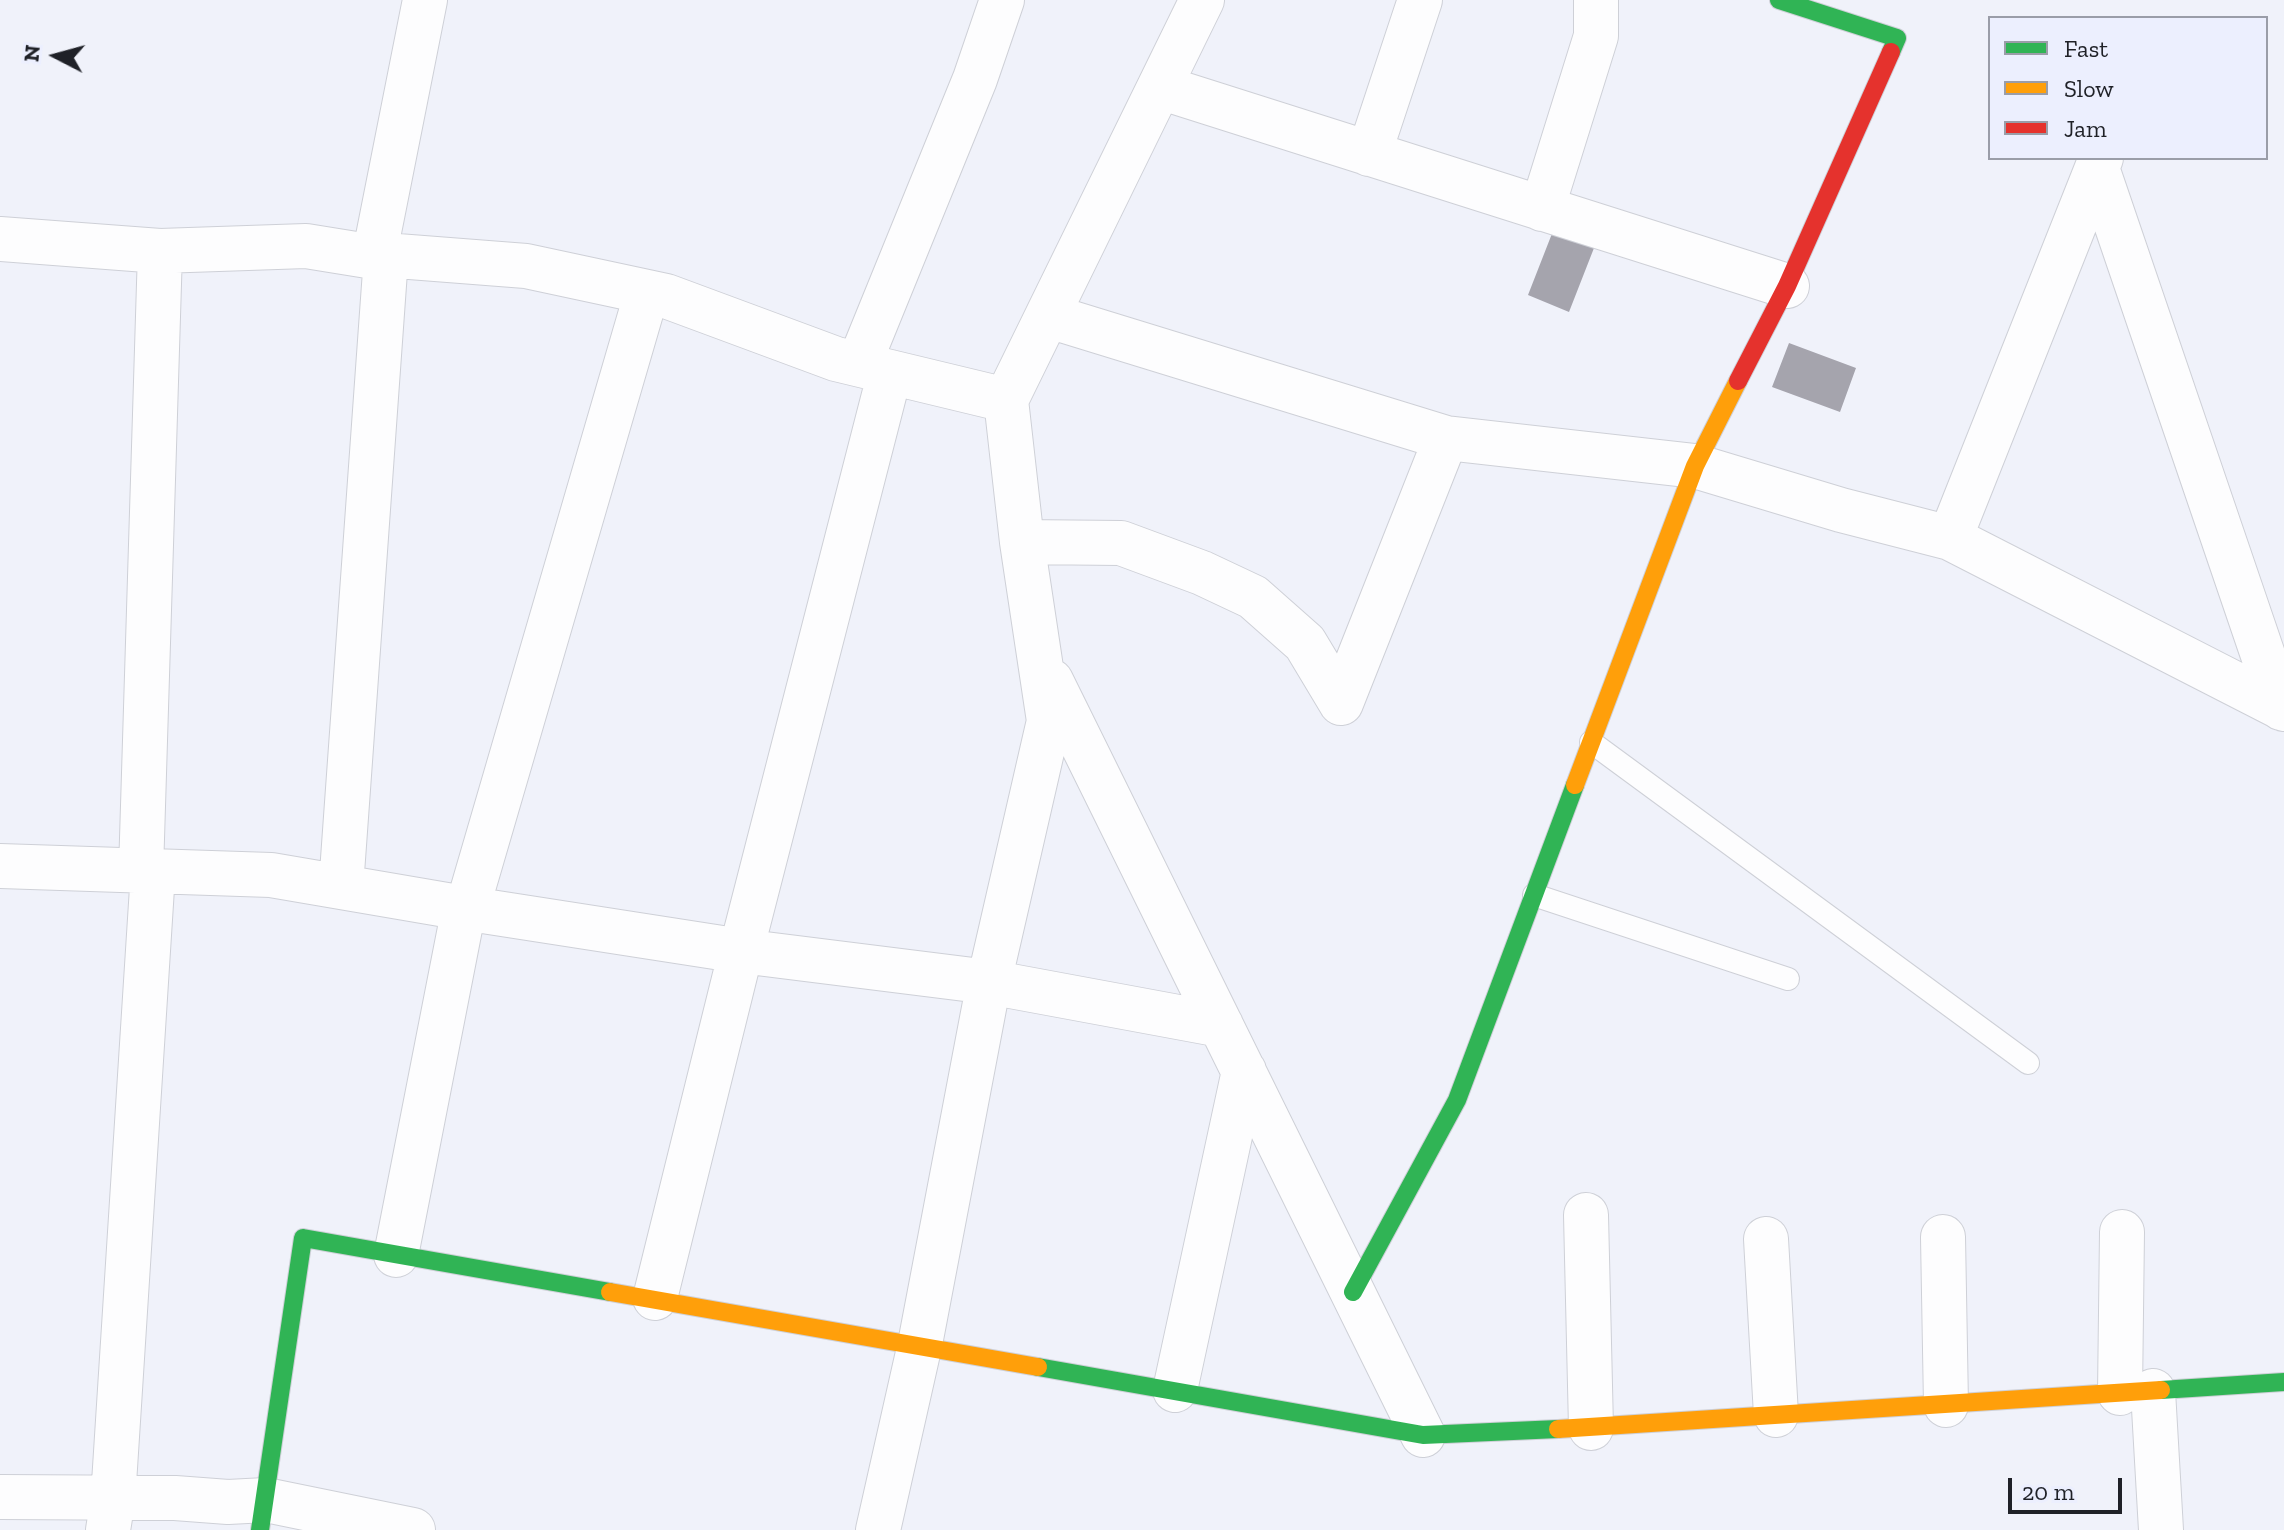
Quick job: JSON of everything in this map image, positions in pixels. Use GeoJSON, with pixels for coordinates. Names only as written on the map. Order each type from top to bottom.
{"type":"FeatureCollection","features":[{"type":"Feature","properties":{"kind":"street"},"geometry":{"type":"LineString","coordinates":[[341,887],[380,257],[425,0]]}},
{"type":"Feature","properties":{"kind":"street"},"geometry":{"type":"LineString","coordinates":[[655,1298],[741,951],[875,368],[1002,0]]}},
{"type":"Feature","properties":{"kind":"street"},"geometry":{"type":"LineString","coordinates":[[878,1530],[920,1344],[989,982],[1049,721],[1022,542],[1006,400],[1202,0]]}},
{"type":"Feature","properties":{"kind":"street"},"geometry":{"type":"LineString","coordinates":[[1369,154],[1420,0]]}},
{"type":"Feature","properties":{"kind":"street"},"geometry":{"type":"LineString","coordinates":[[1542,209],[1596,36],[1596,0]]}},
{"type":"Feature","properties":{"kind":"street"},"geometry":{"type":"LineString","coordinates":[[1353,1292],[1457,1100],[1695,466],[1787,286],[1897,38],[1779,0]]}},
{"type":"Feature","properties":{"kind":"street"},"geometry":{"type":"LineString","coordinates":[[1160,87],[1787,286]]}},
{"type":"Feature","properties":{"kind":"street"},"geometry":{"type":"LineString","coordinates":[[1950,538],[2099,163]]}},
{"type":"Feature","properties":{"kind":"street"},"geometry":{"type":"LineString","coordinates":[[2099,163],[2283,709]]}},
{"type":"Feature","properties":{"kind":"street"},"geometry":{"type":"LineString","coordinates":[[0,239],[160,251],[306,246],[380,257],[526,266],[666,296],[836,359],[1006,400]]}},
{"type":"Feature","properties":{"kind":"street"},"geometry":{"type":"LineString","coordinates":[[110,1515],[147,872],[160,251]]}},
{"type":"Feature","properties":{"kind":"street"},"geometry":{"type":"LineString","coordinates":[[396,1255],[466,908],[647,292]]}},
{"type":"Feature","properties":{"kind":"street"},"geometry":{"type":"LineString","coordinates":[[1049,316],[1446,438],[1695,466],[1841,510],[1950,538],[2283,709]]}},
{"type":"Feature","properties":{"kind":"street"},"geometry":{"type":"LineString","coordinates":[[1022,542],[1121,543],[1202,573],[1253,597],[1305,643],[1341,703],[1446,438]]}},
{"type":"Feature","properties":{"kind":"street"},"geometry":{"type":"LineString","coordinates":[[1039,658],[1423,1435]]}},
{"type":"Feature","properties":{"kind":"street"},"geometry":{"type":"LineString","coordinates":[[0,866],[271,875],[741,951],[989,982],[1221,1025]]}},
{"type":"Feature","properties":{"kind":"street"},"geometry":{"type":"LineString","coordinates":[[1175,1390],[1244,1071]]}},
{"type":"Feature","properties":{"kind":"street"},"geometry":{"type":"LineString","coordinates":[[1586,1215],[1591,1428]]}},
{"type":"Feature","properties":{"kind":"street"},"geometry":{"type":"LineString","coordinates":[[2122,1232],[2136,1392],[2161,1530]]}},
{"type":"Feature","properties":{"kind":"street"},"geometry":{"type":"LineString","coordinates":[[1943,1237],[1946,1405]]}},
{"type":"Feature","properties":{"kind":"street"},"geometry":{"type":"LineString","coordinates":[[263,1515],[303,1238],[920,1344],[1423,1435],[1591,1428],[2284,1382]]}},
{"type":"Feature","properties":{"kind":"street"},"geometry":{"type":"LineString","coordinates":[[1766,1239],[1776,1415]]}},
{"type":"Feature","properties":{"kind":"street"},"geometry":{"type":"LineString","coordinates":[[0,1497],[110,1515],[263,1515],[413,1530]]}},
{"type":"Feature","properties":{"kind":"lane"},"geometry":{"type":"LineString","coordinates":[[1591,742],[2028,1063]]}},
{"type":"Feature","properties":{"kind":"lane"},"geometry":{"type":"LineString","coordinates":[[1534,895],[1788,979]]}},
{"type":"Feature","properties":{"kind":"building"},"geometry":{"type":"Polygon","coordinates":[[[1553,231],[1594,248],[1569,312],[1528,295],[1553,231]]]}},
{"type":"Feature","properties":{"kind":"building"},"geometry":{"type":"Polygon","coordinates":[[[1789,343],[1856,368],[1840,412],[1772,387],[1789,343]]]}},
{"type":"Feature","properties":{"kind":"traffic: fast"},"geometry":{"type":"LineString","coordinates":[[1779,0],[1897,38],[1891,52]]}},
{"type":"Feature","properties":{"kind":"traffic: fast"},"geometry":{"type":"LineString","coordinates":[[1353,1292],[1457,1100],[1575,785]]}},
{"type":"Feature","properties":{"kind":"traffic: fast"},"geometry":{"type":"LineString","coordinates":[[260,1530],[303,1238],[610,1292]]}},
{"type":"Feature","properties":{"kind":"traffic: fast"},"geometry":{"type":"LineString","coordinates":[[1038,1367],[1423,1435],[1558,1429]]}},
{"type":"Feature","properties":{"kind":"traffic: fast"},"geometry":{"type":"LineString","coordinates":[[2161,1390],[2284,1382]]}},
{"type":"Feature","properties":{"kind":"traffic: slow"},"geometry":{"type":"LineString","coordinates":[[1575,785],[1695,466],[1738,381]]}},
{"type":"Feature","properties":{"kind":"traffic: slow"},"geometry":{"type":"LineString","coordinates":[[610,1292],[1038,1367]]}},
{"type":"Feature","properties":{"kind":"traffic: slow"},"geometry":{"type":"LineString","coordinates":[[1558,1429],[2161,1390]]}},
{"type":"Feature","properties":{"kind":"traffic: jam"},"geometry":{"type":"LineString","coordinates":[[1738,381],[1787,286],[1891,52]]}}]}
